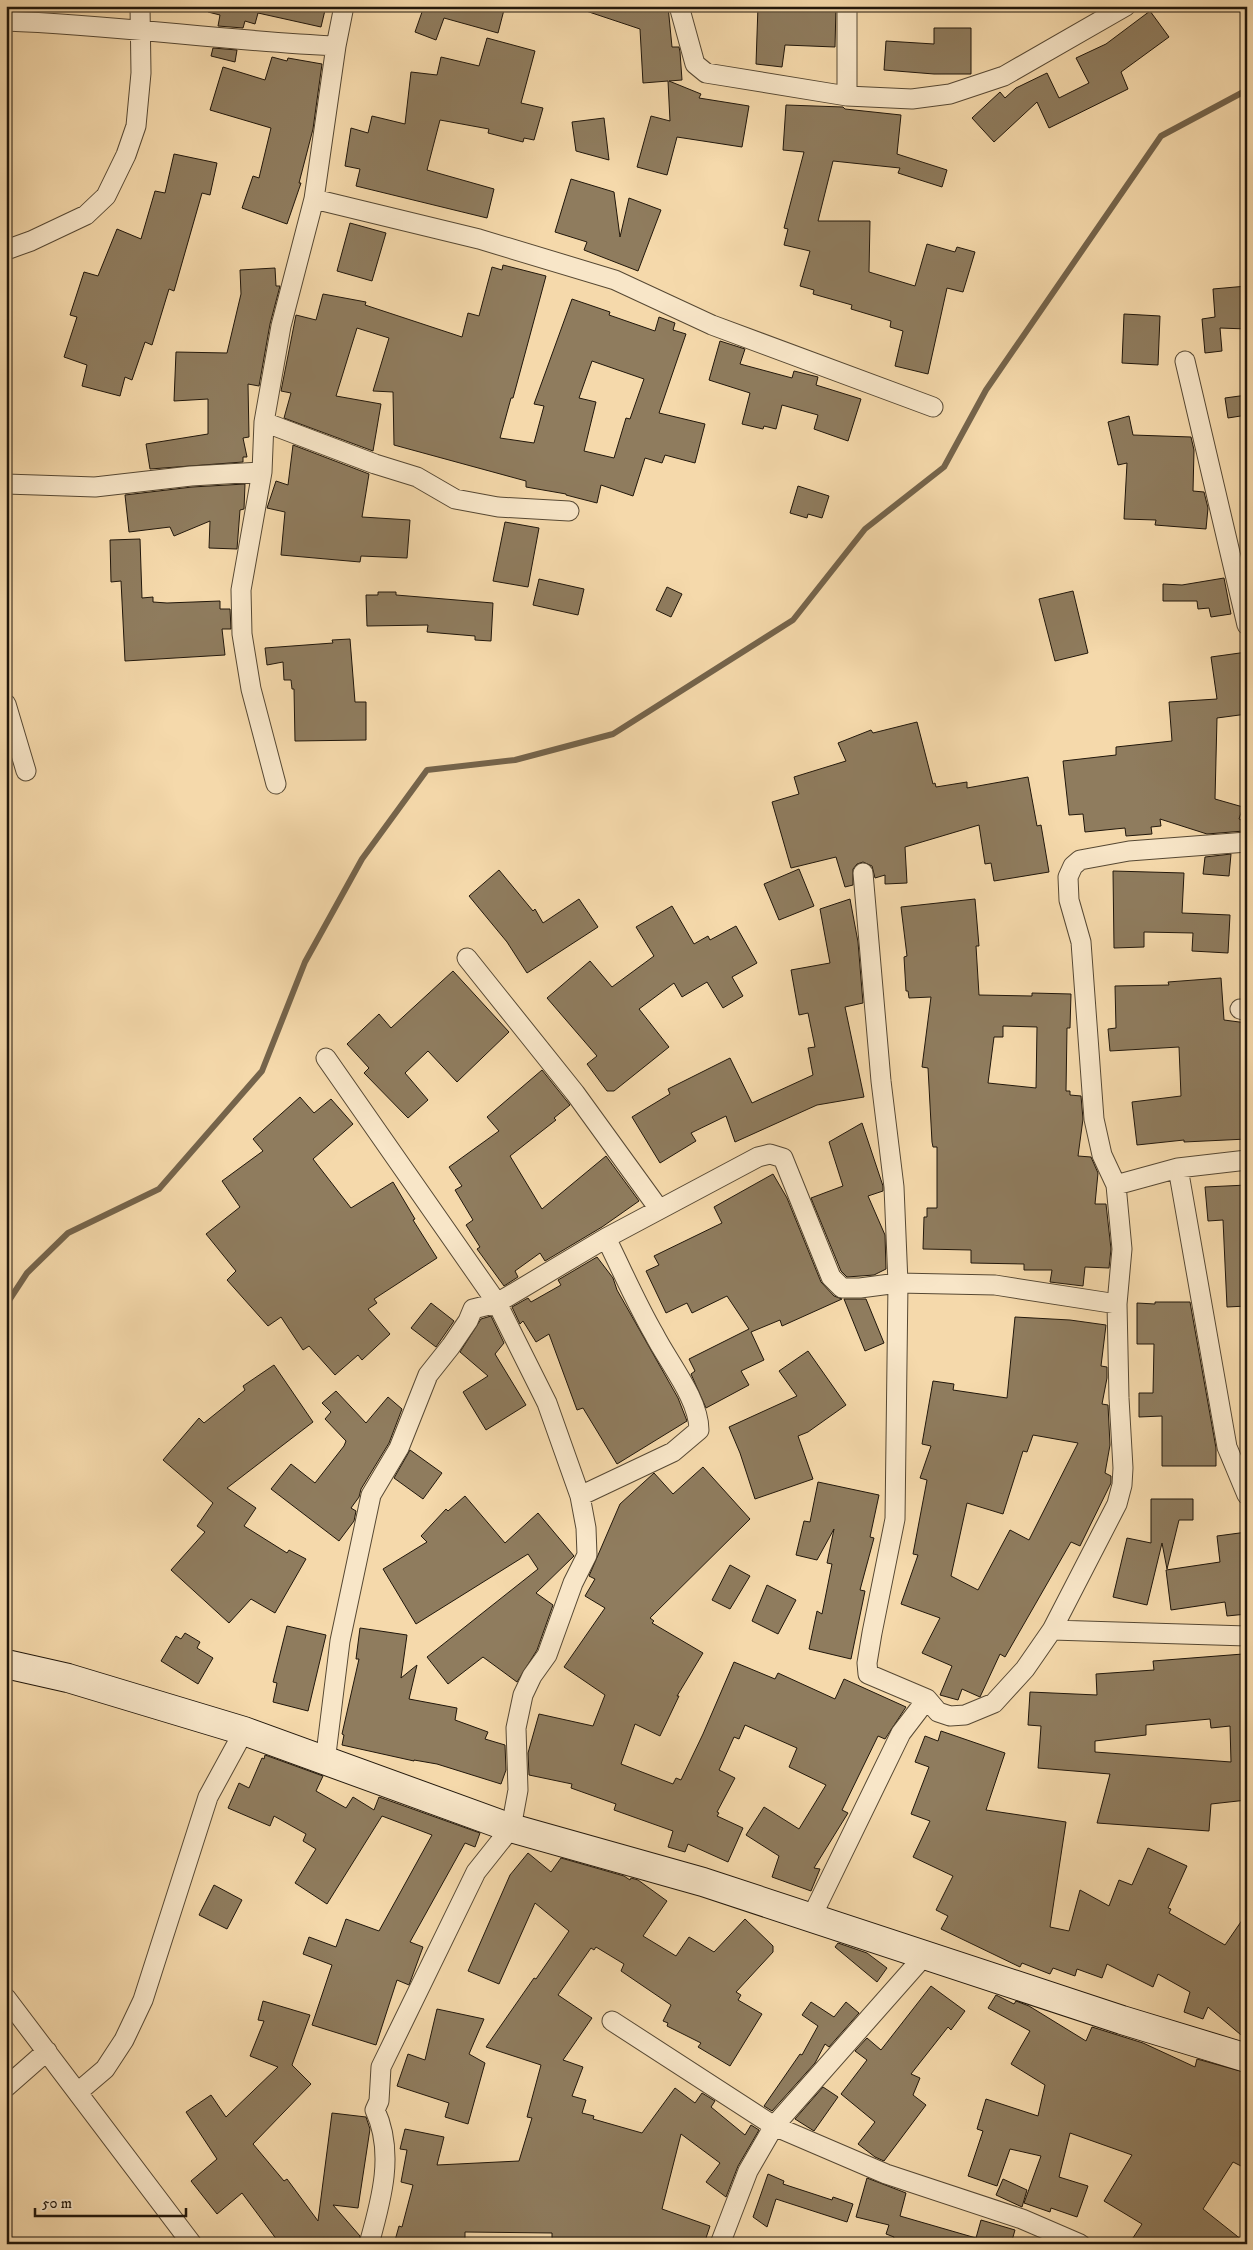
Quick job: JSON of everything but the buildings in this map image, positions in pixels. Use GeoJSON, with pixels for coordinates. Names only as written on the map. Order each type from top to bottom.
{"type":"FeatureCollection","features":[{"type":"Feature","properties":{"kind":"street"},"geometry":{"type":"LineString","coordinates":[[6,250],[31,241],[86,215],[106,196],[126,155],[136,126],[141,73],[140,6]]}},
{"type":"Feature","properties":{"kind":"street"},"geometry":{"type":"LineString","coordinates":[[276,784],[251,690],[242,634],[241,590],[262,472],[264,422],[281,326],[314,199],[336,46],[344,6]]}},
{"type":"Feature","properties":{"kind":"street"},"geometry":{"type":"LineString","coordinates":[[679,6],[695,64],[706,73],[847,96],[912,99],[950,94],[1004,76],[1126,6]]}},
{"type":"Feature","properties":{"kind":"street"},"geometry":{"type":"LineString","coordinates":[[847,6],[847,96]]}},
{"type":"Feature","properties":{"kind":"street"},"geometry":{"type":"LineString","coordinates":[[6,21],[140,30],[253,42],[336,46]]}},
{"type":"Feature","properties":{"kind":"street"},"geometry":{"type":"LineString","coordinates":[[314,199],[479,239],[615,280],[712,325],[933,407]]}},
{"type":"Feature","properties":{"kind":"street"},"geometry":{"type":"LineString","coordinates":[[1185,361],[1247,625]]}},
{"type":"Feature","properties":{"kind":"street"},"geometry":{"type":"LineString","coordinates":[[264,422],[376,464],[417,476],[455,499],[498,507],[569,510]]}},
{"type":"Feature","properties":{"kind":"street"},"geometry":{"type":"LineString","coordinates":[[6,484],[95,487],[191,476],[262,472]]}},
{"type":"Feature","properties":{"kind":"street"},"geometry":{"type":"LineString","coordinates":[[6,704],[26,770]]}},
{"type":"Feature","properties":{"kind":"street"},"geometry":{"type":"LineString","coordinates":[[863,873],[881,1081],[894,1186],[898,1283],[895,1519],[872,1633],[867,1663],[868,1674],[927,1699],[938,1712],[950,1716],[965,1715],[994,1703],[1025,1669],[1052,1630],[1117,1504],[1122,1485],[1123,1459],[1119,1398],[1117,1304],[1122,1249],[1116,1185],[1102,1155],[1094,1119],[1081,942],[1069,900],[1068,877],[1073,866],[1080,860],[1129,851],[1247,842]]}},
{"type":"Feature","properties":{"kind":"street"},"geometry":{"type":"LineString","coordinates":[[466,958],[575,1093],[659,1209]]}},
{"type":"Feature","properties":{"kind":"street"},"geometry":{"type":"LineString","coordinates":[[326,1058],[497,1303],[547,1403],[580,1496],[586,1528],[587,1555],[573,1583],[547,1655],[532,1676],[523,1695],[516,1728],[518,1790],[511,1828],[476,1872],[381,2067],[379,2101],[376,2110],[385,2137],[385,2164],[380,2202],[370,2244]]}},
{"type":"Feature","properties":{"kind":"street"},"geometry":{"type":"LineString","coordinates":[[325,1762],[340,1641],[371,1495],[398,1448],[428,1375],[468,1322],[473,1309],[497,1303],[606,1238],[758,1156],[778,1155],[783,1158],[832,1277],[842,1288],[898,1283],[995,1285],[1117,1304]]}},
{"type":"Feature","properties":{"kind":"street"},"geometry":{"type":"LineString","coordinates":[[1116,1185],[1178,1168],[1247,1160]]}},
{"type":"Feature","properties":{"kind":"street"},"geometry":{"type":"LineString","coordinates":[[1178,1168],[1227,1447],[1247,1495]]}},
{"type":"Feature","properties":{"kind":"street"},"geometry":{"type":"LineString","coordinates":[[580,1496],[673,1452],[700,1430],[699,1418],[692,1400],[653,1334],[606,1238]]}},
{"type":"Feature","properties":{"kind":"street"},"geometry":{"type":"LineString","coordinates":[[1052,1630],[1247,1636]]}},
{"type":"Feature","properties":{"kind":"street"},"geometry":{"type":"LineString","coordinates":[[6,1664],[68,1678],[244,1731],[511,1828],[703,1882],[1122,2020],[1247,2058]]}},
{"type":"Feature","properties":{"kind":"street"},"geometry":{"type":"LineString","coordinates":[[811,1918],[901,1733],[927,1699]]}},
{"type":"Feature","properties":{"kind":"street"},"geometry":{"type":"LineString","coordinates":[[78,2092],[105,2069],[124,2040],[143,2000],[208,1797],[244,1731]]}},
{"type":"Feature","properties":{"kind":"street"},"geometry":{"type":"LineString","coordinates":[[720,2244],[748,2171],[774,2126],[926,1955]]}},
{"type":"Feature","properties":{"kind":"street"},"geometry":{"type":"LineString","coordinates":[[6,1998],[192,2244]]}},
{"type":"Feature","properties":{"kind":"street"},"geometry":{"type":"LineString","coordinates":[[612,2021],[774,2126],[886,2174],[1022,2219],[1080,2244]]}},
{"type":"Feature","properties":{"kind":"street"},"geometry":{"type":"LineString","coordinates":[[6,2087],[47,2051]]}},
{"type":"Feature","properties":{"kind":"waterway"},"geometry":{"type":"LineString","coordinates":[[6,1305],[27,1273],[68,1233],[159,1189],[262,1071],[305,962],[362,859],[427,770],[515,760],[613,734],[793,620],[865,529],[944,467],[986,390],[1161,136],[1247,90]]}}]}
